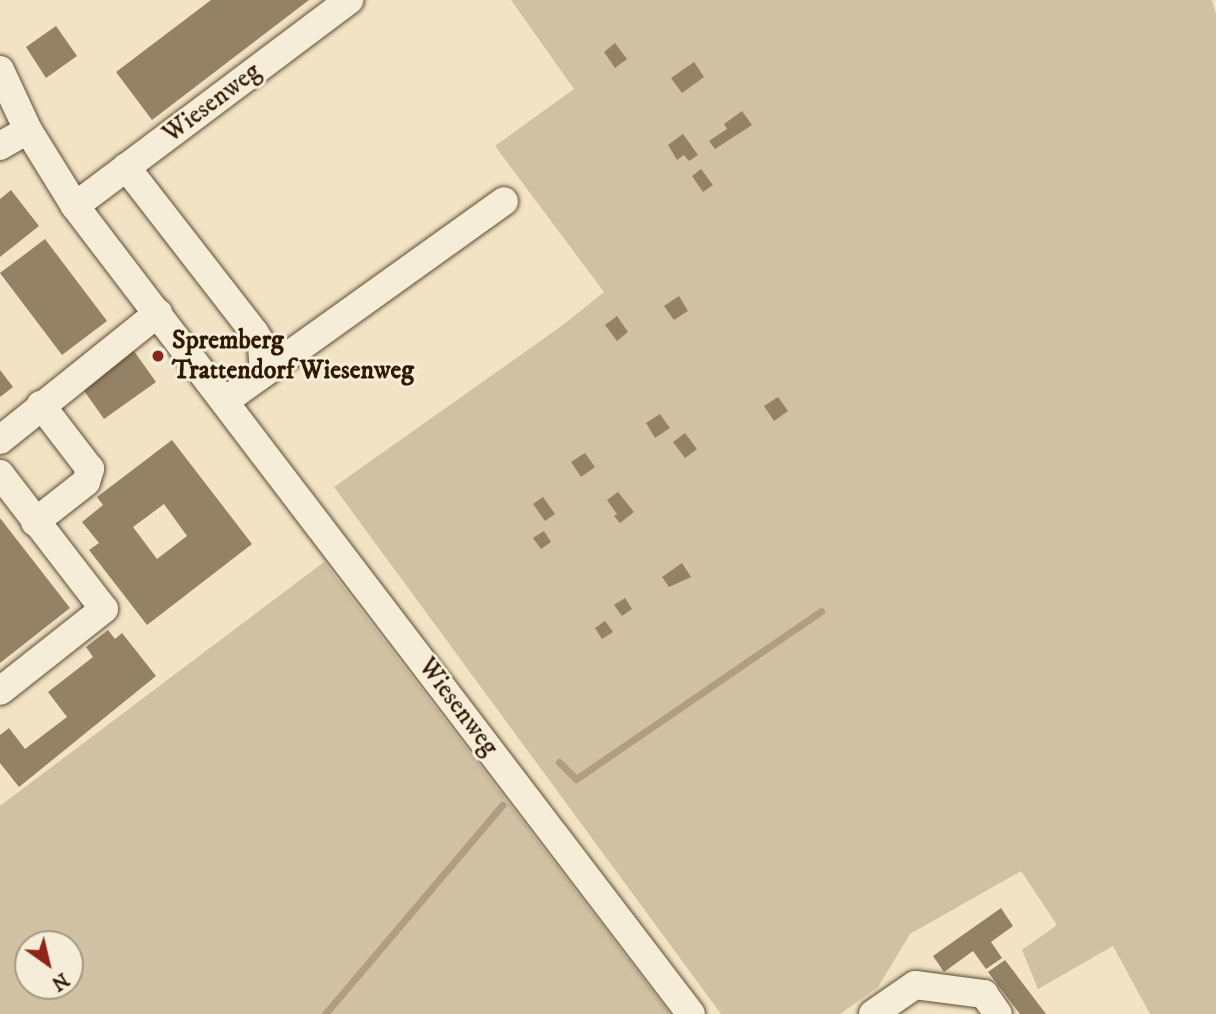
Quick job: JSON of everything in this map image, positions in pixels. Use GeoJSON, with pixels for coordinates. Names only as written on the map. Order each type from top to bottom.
{"type":"FeatureCollection","features":[{"type":"Feature","properties":{"kind":"street","name":"Wiesenweg"},"geometry":{"type":"LineString","coordinates":[[75,206],[349,0]]}},
{"type":"Feature","properties":{"kind":"street","name":"Wiesenweg"},"geometry":{"type":"LineString","coordinates":[[0,71],[29,130],[75,206],[691,1014]]}},
{"type":"Feature","properties":{"kind":"street"},"geometry":{"type":"LineString","coordinates":[[0,146],[29,130]]}},
{"type":"Feature","properties":{"kind":"street"},"geometry":{"type":"LineString","coordinates":[[126,167],[254,332],[262,345],[264,373]]}},
{"type":"Feature","properties":{"kind":"street"},"geometry":{"type":"LineString","coordinates":[[225,401],[504,201]]}},
{"type":"Feature","properties":{"kind":"street"},"geometry":{"type":"LineString","coordinates":[[0,440],[158,313]]}},
{"type":"Feature","properties":{"kind":"street"},"geometry":{"type":"LineString","coordinates":[[35,522],[86,482],[90,469],[41,405]]}},
{"type":"Feature","properties":{"kind":"street"},"geometry":{"type":"LineString","coordinates":[[0,474],[104,609],[0,691]]}},
{"type":"Feature","properties":{"kind":"street"},"geometry":{"type":"LineString","coordinates":[[873,1014],[915,985],[985,995],[998,1014]]}},
{"type":"Feature","properties":{"kind":"shaded area"},"geometry":{"type":"Polygon","coordinates":[[[511,0],[1212,0],[1216,14],[1216,1014],[1150,1014],[1113,946],[1038,989],[1022,950],[1057,925],[1021,871],[910,934],[878,987],[840,1014],[721,1014],[334,487],[563,325],[604,292],[495,146],[574,89],[511,0]]]}},
{"type":"Feature","properties":{"kind":"shaded area"},"geometry":{"type":"Polygon","coordinates":[[[324,562],[670,1014],[0,1014],[0,806],[324,562]]]}},
{"type":"Feature","properties":{"kind":"building"},"geometry":{"type":"Polygon","coordinates":[[[211,0],[309,0],[152,120],[116,72],[211,0]]]}},
{"type":"Feature","properties":{"kind":"building"},"geometry":{"type":"Polygon","coordinates":[[[56,26],[77,56],[46,78],[26,47],[56,26]]]}},
{"type":"Feature","properties":{"kind":"building"},"geometry":{"type":"Polygon","coordinates":[[[615,43],[627,59],[615,68],[604,52],[615,43]]]}},
{"type":"Feature","properties":{"kind":"building"},"geometry":{"type":"Polygon","coordinates":[[[694,62],[704,77],[682,93],[671,78],[694,62]]]}},
{"type":"Feature","properties":{"kind":"building"},"geometry":{"type":"Polygon","coordinates":[[[742,111],[752,125],[715,149],[709,141],[727,129],[724,124],[742,111]]]}},
{"type":"Feature","properties":{"kind":"building"},"geometry":{"type":"Polygon","coordinates":[[[683,134],[698,155],[689,161],[684,155],[677,160],[668,145],[683,134]]]}},
{"type":"Feature","properties":{"kind":"building"},"geometry":{"type":"Polygon","coordinates":[[[701,169],[713,185],[703,192],[692,176],[701,169]]]}},
{"type":"Feature","properties":{"kind":"building"},"geometry":{"type":"Polygon","coordinates":[[[11,190],[39,226],[0,257],[0,199],[11,190]]]}},
{"type":"Feature","properties":{"kind":"building"},"geometry":{"type":"Polygon","coordinates":[[[45,239],[107,321],[62,355],[0,273],[45,239]]]}},
{"type":"Feature","properties":{"kind":"building"},"geometry":{"type":"Polygon","coordinates":[[[679,296],[688,311],[674,320],[664,306],[679,296]]]}},
{"type":"Feature","properties":{"kind":"building"},"geometry":{"type":"Polygon","coordinates":[[[617,316],[628,332],[617,341],[605,325],[617,316]]]}},
{"type":"Feature","properties":{"kind":"building"},"geometry":{"type":"Polygon","coordinates":[[[131,347],[156,382],[104,419],[80,385],[131,347]]]}},
{"type":"Feature","properties":{"kind":"building"},"geometry":{"type":"Polygon","coordinates":[[[0,370],[13,387],[0,397],[0,370]]]}},
{"type":"Feature","properties":{"kind":"building"},"geometry":{"type":"Polygon","coordinates":[[[778,397],[788,411],[774,421],[764,406],[778,397]]]}},
{"type":"Feature","properties":{"kind":"building"},"geometry":{"type":"Polygon","coordinates":[[[660,414],[670,428],[655,438],[646,423],[660,414]]]}},
{"type":"Feature","properties":{"kind":"building"},"geometry":{"type":"Polygon","coordinates":[[[685,433],[697,449],[685,458],[673,442],[685,433]]]}},
{"type":"Feature","properties":{"kind":"building"},"geometry":{"type":"Polygon","coordinates":[[[172,440],[252,544],[147,625],[89,550],[99,543],[82,522],[103,505],[97,497],[172,440]],[[164,504],[133,527],[157,559],[187,536],[164,504]]]}},
{"type":"Feature","properties":{"kind":"building"},"geometry":{"type":"Polygon","coordinates":[[[585,453],[595,467],[581,477],[571,462],[585,453]]]}},
{"type":"Feature","properties":{"kind":"building"},"geometry":{"type":"Polygon","coordinates":[[[618,492],[634,512],[620,523],[607,500],[618,492]]]}},
{"type":"Feature","properties":{"kind":"building"},"geometry":{"type":"Polygon","coordinates":[[[543,497],[555,514],[545,521],[533,504],[543,497]]]}},
{"type":"Feature","properties":{"kind":"building"},"geometry":{"type":"Polygon","coordinates":[[[0,518],[70,608],[0,663],[0,518]]]}},
{"type":"Feature","properties":{"kind":"building"},"geometry":{"type":"Polygon","coordinates":[[[544,531],[551,542],[541,549],[533,538],[544,531]]]}},
{"type":"Feature","properties":{"kind":"building"},"geometry":{"type":"Polygon","coordinates":[[[682,563],[691,577],[669,587],[662,577],[682,563]]]}},
{"type":"Feature","properties":{"kind":"building"},"geometry":{"type":"Polygon","coordinates":[[[625,598],[632,609],[622,616],[614,605],[625,598]]]}},
{"type":"Feature","properties":{"kind":"building"},"geometry":{"type":"Polygon","coordinates":[[[605,621],[613,632],[602,639],[595,628],[605,621]]]}},
{"type":"Feature","properties":{"kind":"building"},"geometry":{"type":"Polygon","coordinates":[[[108,630],[115,639],[122,633],[156,676],[19,787],[0,763],[0,735],[9,728],[25,749],[67,717],[48,692],[93,657],[86,647],[108,630]]]}},
{"type":"Feature","properties":{"kind":"building"},"geometry":{"type":"Polygon","coordinates":[[[1001,908],[1013,926],[991,942],[1002,958],[986,969],[973,951],[944,972],[933,956],[1001,908]]]}},
{"type":"Feature","properties":{"kind":"building"},"geometry":{"type":"Polygon","coordinates":[[[1005,960],[1046,1014],[1020,1014],[988,972],[1005,960]]]}},
{"type":"Feature","properties":{"kind":"waterway"},"geometry":{"type":"LineString","coordinates":[[559,762],[576,779],[821,611]]}},
{"type":"Feature","properties":{"kind":"waterway"},"geometry":{"type":"LineString","coordinates":[[325,1014],[502,805]]}},
{"type":"Feature","properties":{"kind":"place","name":"Spremberg Trattendorf Wiesenweg"},"geometry":{"type":"Point","coordinates":[158,356]}}]}
